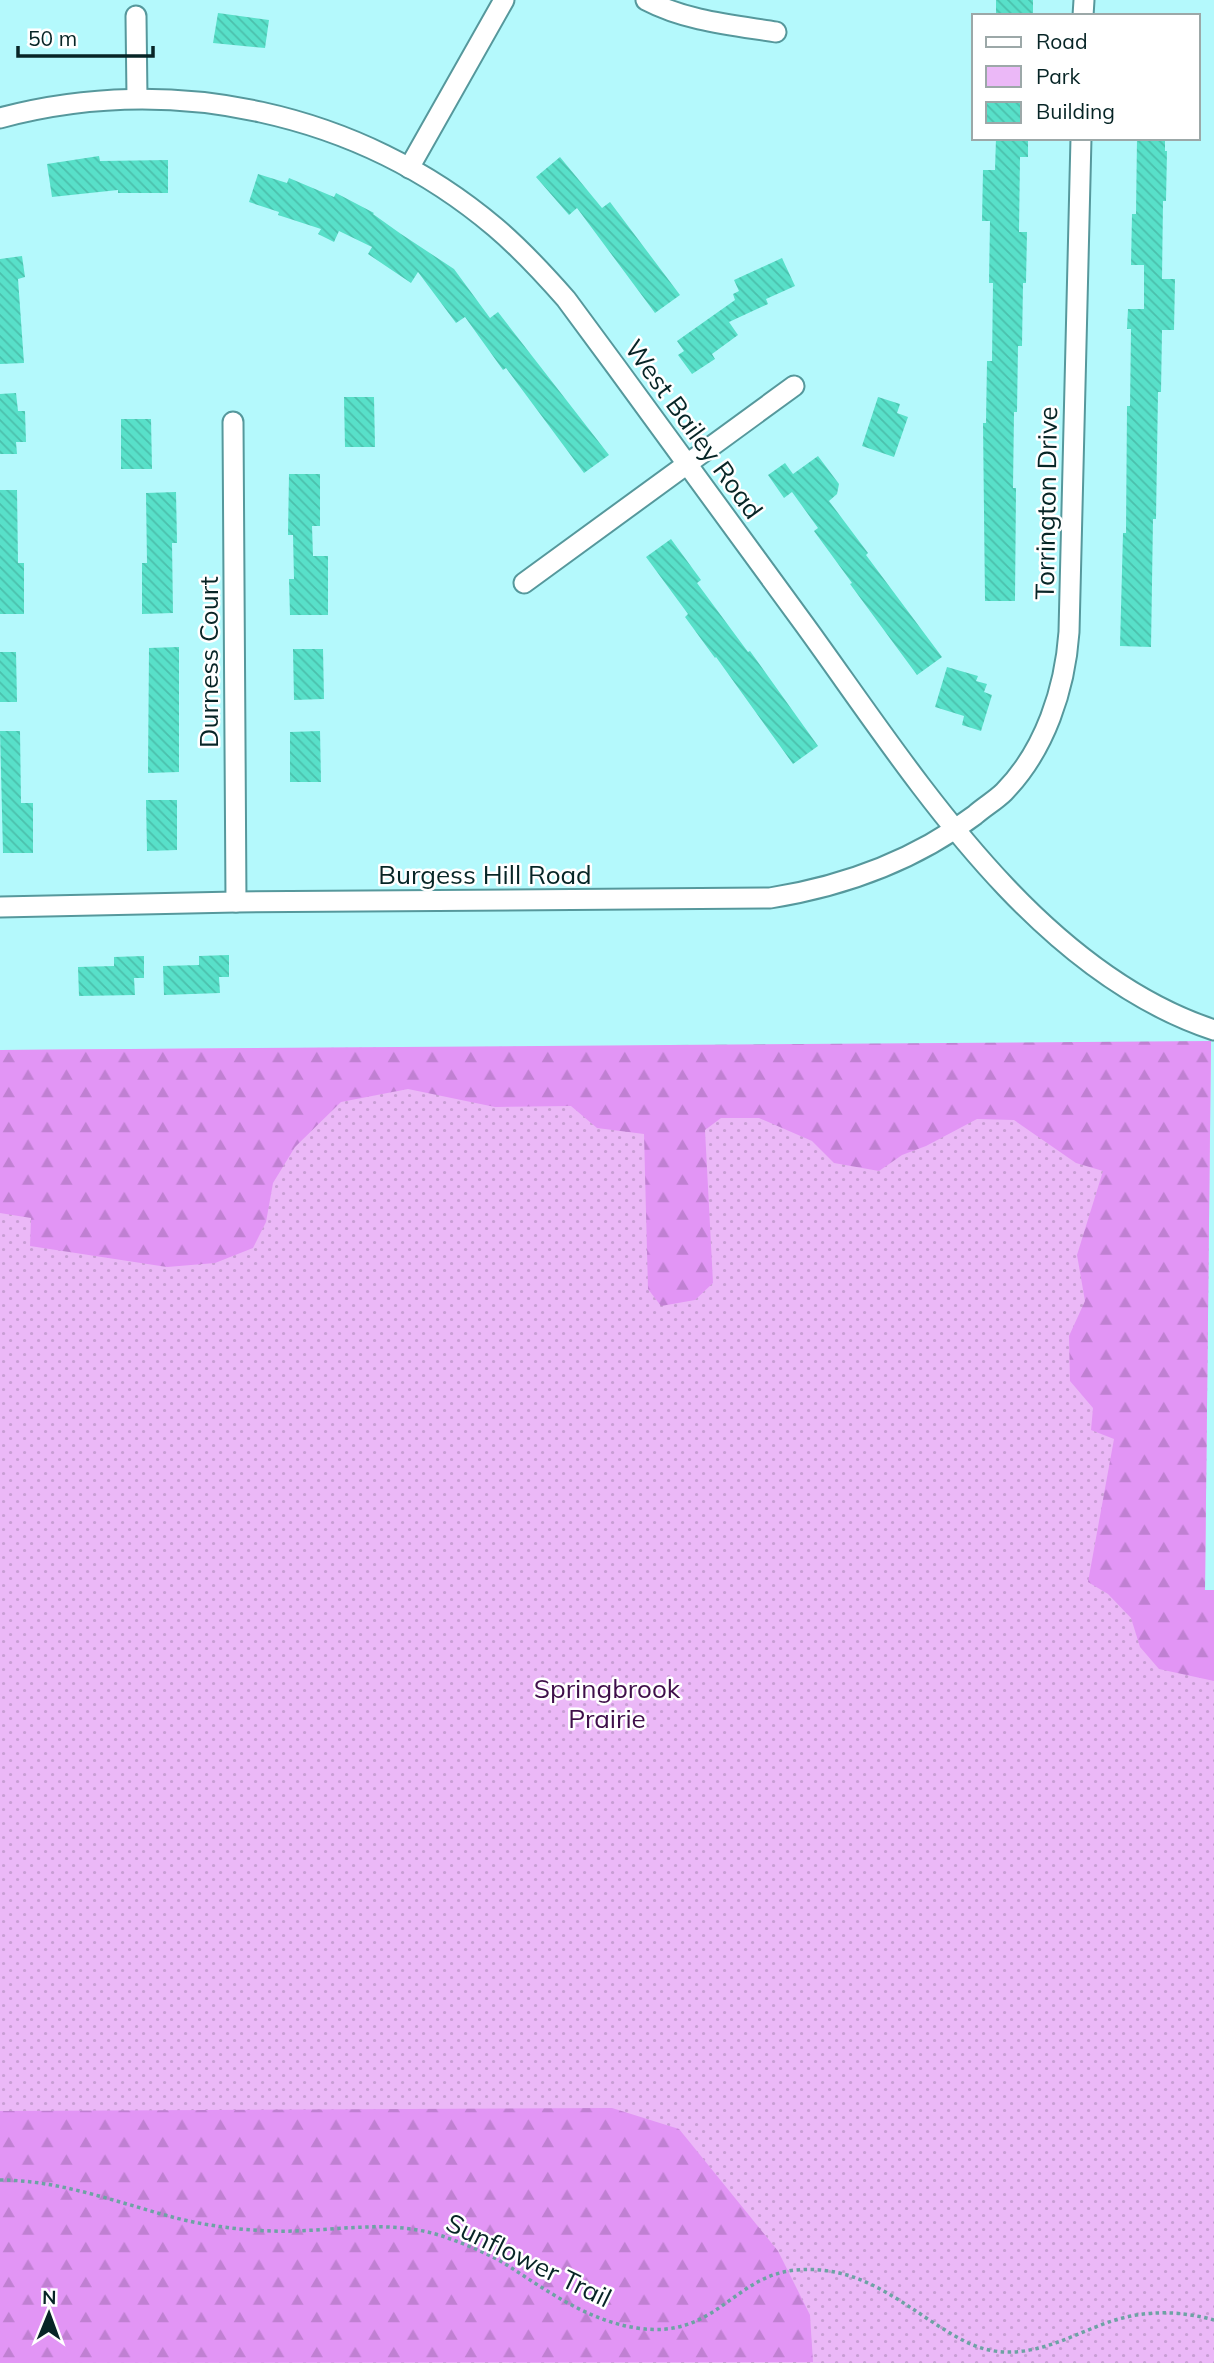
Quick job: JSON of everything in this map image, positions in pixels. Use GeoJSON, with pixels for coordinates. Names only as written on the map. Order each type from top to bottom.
{"type":"FeatureCollection","features":[{"type":"Feature","properties":{"kind":"street"},"geometry":{"type":"LineString","coordinates":[[409,168],[504,0]]}},
{"type":"Feature","properties":{"kind":"street"},"geometry":{"type":"LineString","coordinates":[[646,0],[704,20],[776,32]]}},
{"type":"Feature","properties":{"kind":"street"},"geometry":{"type":"LineString","coordinates":[[136,16],[137,98]]}},
{"type":"Feature","properties":{"kind":"street","name":"West Bailey Road"},"geometry":{"type":"LineString","coordinates":[[0,118],[88,101],[137,98],[204,102],[281,116],[339,135],[376,150],[453,195],[494,226],[534,263],[566,299],[912,772],[996,879],[1063,942],[1140,996],[1214,1030]]}},
{"type":"Feature","properties":{"kind":"street","name":"Torrington Drive"},"geometry":{"type":"LineString","coordinates":[[956,829],[1003,793],[1017,777],[1044,731],[1062,681],[1069,632],[1081,140]]}},
{"type":"Feature","properties":{"kind":"street"},"geometry":{"type":"LineString","coordinates":[[524,583],[794,386]]}},
{"type":"Feature","properties":{"kind":"street","name":"Durness Court"},"geometry":{"type":"LineString","coordinates":[[233,422],[236,902]]}},
{"type":"Feature","properties":{"kind":"street","name":"Burgess Hill Road"},"geometry":{"type":"LineString","coordinates":[[0,907],[236,902],[770,898],[808,892],[874,872],[925,848],[956,829]]}},
{"type":"Feature","properties":{"kind":"path","name":"Sunflower Trail"},"geometry":{"type":"LineString","coordinates":[[0,2180],[62,2188],[217,2227],[277,2231],[384,2225],[421,2230],[445,2237],[492,2258],[578,2308],[616,2324],[636,2328],[680,2328],[702,2320],[752,2285],[773,2275],[813,2270],[836,2271],[856,2276],[898,2299],[952,2335],[989,2350],[1031,2350],[1070,2339],[1108,2322],[1145,2313],[1180,2313],[1214,2320]]}},
{"type":"Feature","properties":{"kind":"green space"},"geometry":{"type":"Polygon","coordinates":[[[1211,1041],[1205,1590],[1214,1590],[1214,1681],[1159,1669],[1140,1647],[1131,1618],[1108,1594],[1088,1582],[1114,1439],[1091,1430],[1093,1408],[1070,1381],[1069,1336],[1085,1301],[1077,1255],[1103,1171],[1076,1163],[1014,1120],[977,1119],[926,1146],[902,1155],[879,1171],[834,1163],[812,1141],[759,1118],[721,1118],[705,1130],[713,1283],[695,1300],[661,1306],[648,1289],[644,1134],[597,1128],[571,1106],[495,1107],[408,1089],[341,1102],[295,1147],[273,1183],[266,1222],[253,1248],[215,1263],[167,1267],[30,1246],[31,1218],[0,1213],[0,1050],[1211,1041]]]}},
{"type":"Feature","properties":{"kind":"green space","name":"Springbrook Prairie"},"geometry":{"type":"Polygon","coordinates":[[[1211,1042],[1205,1590],[1214,1590],[1214,2363],[0,2363],[0,1050],[1211,1042]]]}},
{"type":"Feature","properties":{"kind":"green space"},"geometry":{"type":"Polygon","coordinates":[[[612,2108],[679,2129],[778,2251],[810,2315],[813,2362],[0,2363],[0,2111],[612,2108]]]}},
{"type":"Feature","properties":{"kind":"building"},"geometry":{"type":"Polygon","coordinates":[[[996,0],[1033,0],[1033,14],[996,14],[996,0]]]}},
{"type":"Feature","properties":{"kind":"building"},"geometry":{"type":"Polygon","coordinates":[[[218,13],[269,20],[265,48],[213,43],[218,13]]]}},
{"type":"Feature","properties":{"kind":"building"},"geometry":{"type":"Polygon","coordinates":[[[996,140],[1028,140],[1028,157],[1020,157],[1019,232],[1027,232],[1022,346],[1018,346],[1017,412],[1014,412],[1015,601],[985,601],[983,423],[986,423],[987,361],[992,361],[993,283],[989,283],[990,221],[982,221],[983,170],[995,170],[996,140]]]}},
{"type":"Feature","properties":{"kind":"building"},"geometry":{"type":"Polygon","coordinates":[[[1137,140],[1165,140],[1166,201],[1163,201],[1162,279],[1175,279],[1174,330],[1162,330],[1156,519],[1153,519],[1151,647],[1120,646],[1123,533],[1126,533],[1127,406],[1130,406],[1131,329],[1127,329],[1128,309],[1144,309],[1144,265],[1131,265],[1132,214],[1136,214],[1137,140]]]}},
{"type":"Feature","properties":{"kind":"building"},"geometry":{"type":"Polygon","coordinates":[[[99,156],[100,161],[168,160],[168,193],[118,193],[118,190],[52,197],[47,164],[99,156]]]}},
{"type":"Feature","properties":{"kind":"building"},"geometry":{"type":"Polygon","coordinates":[[[560,157],[602,208],[610,202],[680,295],[655,313],[577,208],[569,215],[536,177],[560,157]]]}},
{"type":"Feature","properties":{"kind":"building"},"geometry":{"type":"Polygon","coordinates":[[[258,174],[287,183],[289,178],[334,197],[336,193],[374,213],[454,269],[490,318],[498,312],[609,455],[584,473],[465,317],[456,323],[418,272],[411,283],[368,254],[372,247],[339,231],[334,242],[318,234],[321,229],[249,202],[258,174]]]}},
{"type":"Feature","properties":{"kind":"building"},"geometry":{"type":"Polygon","coordinates":[[[22,256],[25,277],[18,279],[24,363],[0,364],[0,259],[22,256]]]}},
{"type":"Feature","properties":{"kind":"building"},"geometry":{"type":"Polygon","coordinates":[[[782,258],[795,286],[766,299],[768,304],[729,322],[738,335],[712,354],[715,359],[692,374],[678,355],[684,351],[677,341],[735,300],[733,294],[739,291],[734,280],[782,258]]]}},
{"type":"Feature","properties":{"kind":"building"},"geometry":{"type":"Polygon","coordinates":[[[16,393],[18,411],[25,411],[26,442],[16,442],[17,454],[0,454],[0,394],[16,393]]]}},
{"type":"Feature","properties":{"kind":"building"},"geometry":{"type":"Polygon","coordinates":[[[344,397],[374,397],[375,447],[345,447],[344,397]]]}},
{"type":"Feature","properties":{"kind":"building"},"geometry":{"type":"Polygon","coordinates":[[[878,397],[900,404],[897,413],[908,417],[894,457],[862,446],[878,397]]]}},
{"type":"Feature","properties":{"kind":"building"},"geometry":{"type":"Polygon","coordinates":[[[121,419],[151,419],[152,469],[121,469],[121,419]]]}},
{"type":"Feature","properties":{"kind":"building"},"geometry":{"type":"Polygon","coordinates":[[[818,456],[839,484],[837,494],[829,501],[942,657],[917,675],[850,584],[852,583],[814,531],[818,528],[792,492],[784,498],[768,475],[785,463],[793,474],[818,456]]]}},
{"type":"Feature","properties":{"kind":"building"},"geometry":{"type":"Polygon","coordinates":[[[289,474],[320,474],[320,526],[312,526],[313,556],[328,556],[328,615],[290,615],[289,579],[294,579],[293,535],[288,535],[289,474]]]}},
{"type":"Feature","properties":{"kind":"building"},"geometry":{"type":"Polygon","coordinates":[[[0,490],[17,490],[18,563],[24,563],[24,614],[0,614],[0,490]]]}},
{"type":"Feature","properties":{"kind":"building"},"geometry":{"type":"Polygon","coordinates":[[[176,492],[177,543],[172,543],[173,613],[142,614],[142,563],[147,563],[146,493],[176,492]]]}},
{"type":"Feature","properties":{"kind":"building"},"geometry":{"type":"Polygon","coordinates":[[[671,539],[701,580],[697,583],[818,746],[793,764],[685,617],[688,614],[646,557],[671,539]]]}},
{"type":"Feature","properties":{"kind":"building"},"geometry":{"type":"Polygon","coordinates":[[[179,647],[179,772],[148,773],[149,648],[179,647]]]}},
{"type":"Feature","properties":{"kind":"building"},"geometry":{"type":"Polygon","coordinates":[[[293,649],[323,649],[324,699],[294,700],[293,649]]]}},
{"type":"Feature","properties":{"kind":"building"},"geometry":{"type":"Polygon","coordinates":[[[0,652],[16,652],[17,702],[0,702],[0,652]]]}},
{"type":"Feature","properties":{"kind":"building"},"geometry":{"type":"Polygon","coordinates":[[[947,667],[978,676],[976,681],[987,684],[984,692],[992,695],[981,731],[962,725],[964,716],[935,707],[947,667]]]}},
{"type":"Feature","properties":{"kind":"building"},"geometry":{"type":"Polygon","coordinates":[[[0,731],[20,731],[21,803],[33,803],[33,853],[3,853],[0,731]]]}},
{"type":"Feature","properties":{"kind":"building"},"geometry":{"type":"Polygon","coordinates":[[[320,731],[321,782],[290,782],[290,732],[320,731]]]}},
{"type":"Feature","properties":{"kind":"building"},"geometry":{"type":"Polygon","coordinates":[[[146,800],[177,800],[177,850],[147,851],[146,800]]]}},
{"type":"Feature","properties":{"kind":"building"},"geometry":{"type":"Polygon","coordinates":[[[229,955],[229,977],[219,977],[220,993],[164,995],[163,966],[199,965],[199,956],[229,955]]]}},
{"type":"Feature","properties":{"kind":"building"},"geometry":{"type":"Polygon","coordinates":[[[144,956],[144,978],[134,978],[135,995],[79,996],[78,967],[114,966],[114,957],[144,956]]]}}]}
